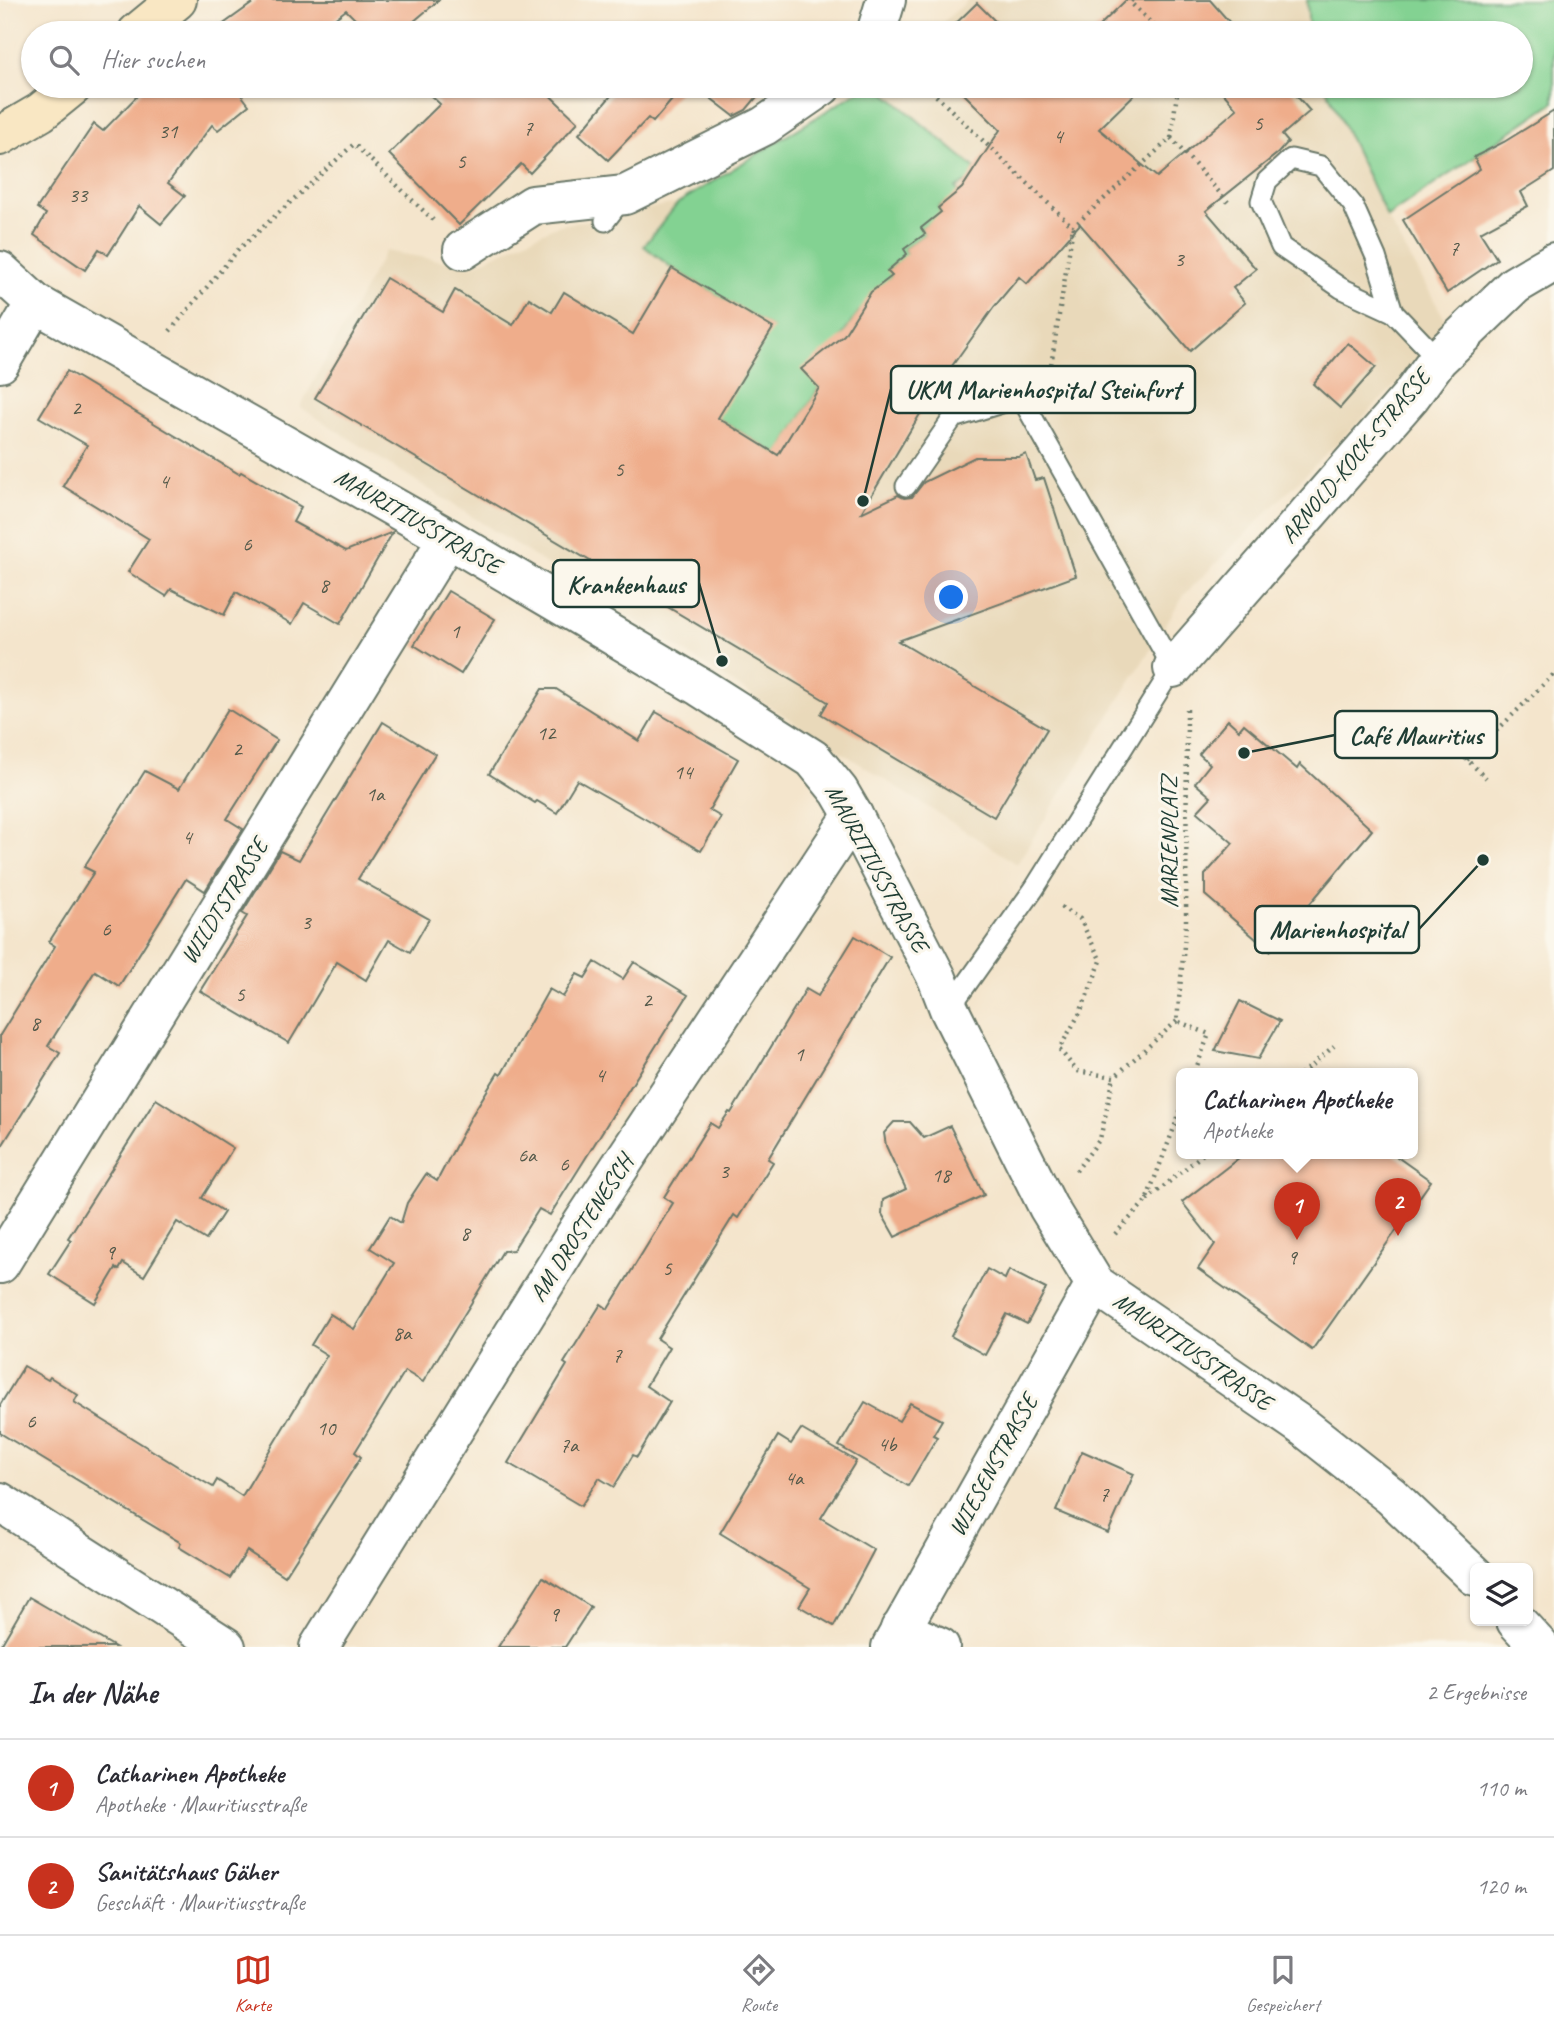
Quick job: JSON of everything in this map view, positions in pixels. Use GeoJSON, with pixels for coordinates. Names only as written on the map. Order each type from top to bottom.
{"type":"FeatureCollection","features":[{"type":"Feature","properties":{"kind":"street"},"geometry":{"type":"LineString","coordinates":[[152,21],[177,0]]}},
{"type":"Feature","properties":{"kind":"street"},"geometry":{"type":"LineString","coordinates":[[880,21],[886,0]]}},
{"type":"Feature","properties":{"kind":"street"},"geometry":{"type":"LineString","coordinates":[[0,136],[41,112],[58,98]]}},
{"type":"Feature","properties":{"kind":"street"},"geometry":{"type":"LineString","coordinates":[[463,250],[534,205],[615,208],[764,126],[805,98]]}},
{"type":"Feature","properties":{"kind":"street","name":"ARNOLD-KOCK-STRASSE"},"geometry":{"type":"LineString","coordinates":[[1173,668],[1410,397],[1437,359],[1515,285],[1554,262]]}},
{"type":"Feature","properties":{"kind":"street","name":"MAURITIUSSTRASSE"},"geometry":{"type":"LineString","coordinates":[[0,271],[35,303],[448,538],[700,687],[813,759],[839,791],[853,815],[937,978],[949,1009],[1048,1207],[1096,1284],[1305,1428],[1391,1496],[1470,1571]]}},
{"type":"Feature","properties":{"kind":"street"},"geometry":{"type":"LineString","coordinates":[[0,363],[35,303]]}},
{"type":"Feature","properties":{"kind":"street","name":"WILDTSTRASSE"},"geometry":{"type":"LineString","coordinates":[[0,1264],[448,538]]}},
{"type":"Feature","properties":{"kind":"street","name":"AM DROSTENESCH"},"geometry":{"type":"LineString","coordinates":[[319,1647],[580,1227],[853,815]]}},
{"type":"Feature","properties":{"kind":"street","name":"WIESENSTRASSE"},"geometry":{"type":"LineString","coordinates":[[895,1638],[1096,1284]]}},
{"type":"Feature","properties":{"kind":"street"},"geometry":{"type":"LineString","coordinates":[[0,1502],[226,1647]]}},
{"type":"Feature","properties":{"kind":"street"},"geometry":{"type":"LineString","coordinates":[[1521,1626],[1540,1647]]}},
{"type":"Feature","properties":{"kind":"street"},"geometry":{"type":"LineString","coordinates":[[895,1638],[940,1647]]}},
{"type":"Feature","properties":{"kind":"lane"},"geometry":{"type":"LineString","coordinates":[[1394,312],[1376,257],[1353,205],[1321,166],[1291,159],[1268,181],[1261,201],[1281,247],[1341,288],[1394,312],[1437,359]]}},
{"type":"Feature","properties":{"kind":"lane"},"geometry":{"type":"LineString","coordinates":[[906,486],[953,418],[1021,397],[1173,668],[1034,889],[949,1009]]}},
{"type":"Feature","properties":{"kind":"path"},"geometry":{"type":"LineString","coordinates":[[1132,0],[1130,2],[1149,21]]}},
{"type":"Feature","properties":{"kind":"path"},"geometry":{"type":"LineString","coordinates":[[939,98],[1073,227]]}},
{"type":"Feature","properties":{"kind":"path"},"geometry":{"type":"LineString","coordinates":[[1021,397],[1049,378],[1073,227],[1171,138],[1176,98]]}},
{"type":"Feature","properties":{"kind":"path"},"geometry":{"type":"LineString","coordinates":[[1171,138],[1236,212],[1261,201]]}},
{"type":"Feature","properties":{"kind":"path"},"geometry":{"type":"LineString","coordinates":[[143,364],[238,250],[354,144],[463,250]]}},
{"type":"Feature","properties":{"kind":"path","name":"MARIENPLATZ"},"geometry":{"type":"LineString","coordinates":[[1173,668],[1187,688],[1186,925],[1177,1021]]}},
{"type":"Feature","properties":{"kind":"path"},"geometry":{"type":"LineString","coordinates":[[1467,760],[1554,674]]}},
{"type":"Feature","properties":{"kind":"path"},"geometry":{"type":"LineString","coordinates":[[1450,743],[1486,778]]}},
{"type":"Feature","properties":{"kind":"path"},"geometry":{"type":"LineString","coordinates":[[1034,889],[1080,919],[1101,961],[1080,1013],[1059,1049],[1077,1071],[1114,1077]]}},
{"type":"Feature","properties":{"kind":"path"},"geometry":{"type":"LineString","coordinates":[[1048,1207],[1100,1139],[1114,1077],[1177,1021],[1209,1034],[1196,1068]]}},
{"type":"Feature","properties":{"kind":"path"},"geometry":{"type":"LineString","coordinates":[[1308,1068],[1334,1046]]}},
{"type":"Feature","properties":{"kind":"path"},"geometry":{"type":"LineString","coordinates":[[1146,1201],[1176,1120]]}},
{"type":"Feature","properties":{"kind":"path"},"geometry":{"type":"LineString","coordinates":[[1096,1284],[1110,1240],[1146,1201],[1197,1159]]}},
{"type":"Feature","properties":{"kind":"shaded area"},"geometry":{"type":"Polygon","coordinates":[[[969,0],[1307,0],[1308,21],[944,21],[969,0]]]}},
{"type":"Feature","properties":{"kind":"shaded area"},"geometry":{"type":"Polygon","coordinates":[[[848,98],[1331,98],[1387,217],[1451,330],[1184,595],[1017,864],[300,407],[385,251],[472,266],[556,226],[678,203],[848,98]]]}},
{"type":"Feature","properties":{"kind":"green space"},"geometry":{"type":"Polygon","coordinates":[[[1307,0],[1554,0],[1554,102],[1387,217],[1331,98],[1533,98],[1533,21],[1308,21],[1307,0]]]}},
{"type":"Feature","properties":{"kind":"green space"},"geometry":{"type":"Polygon","coordinates":[[[848,98],[891,98],[979,174],[956,188],[960,194],[938,207],[942,214],[921,228],[925,234],[904,249],[908,255],[888,270],[892,276],[858,313],[842,336],[819,388],[778,455],[708,412],[772,328],[672,268],[644,246],[678,203],[848,98]]]}},
{"type":"Feature","properties":{"kind":"building"},"geometry":{"type":"Polygon","coordinates":[[[257,0],[439,0],[414,21],[357,21],[346,10],[332,21],[228,21],[257,0]]]}},
{"type":"Feature","properties":{"kind":"building"},"geometry":{"type":"Polygon","coordinates":[[[1126,0],[1210,0],[1228,21],[1104,21],[1126,0]]]}},
{"type":"Feature","properties":{"kind":"building"},"geometry":{"type":"Polygon","coordinates":[[[977,3],[995,21],[958,21],[977,3]]]}},
{"type":"Feature","properties":{"kind":"building"},"geometry":{"type":"Polygon","coordinates":[[[135,98],[244,98],[249,105],[218,130],[212,125],[168,183],[185,196],[161,224],[139,206],[108,255],[99,249],[85,270],[34,235],[46,214],[37,208],[94,124],[103,131],[135,98]]]}},
{"type":"Feature","properties":{"kind":"building"},"geometry":{"type":"Polygon","coordinates":[[[433,98],[553,98],[578,122],[530,173],[521,164],[459,225],[389,154],[440,104],[433,98]]]}},
{"type":"Feature","properties":{"kind":"building"},"geometry":{"type":"Polygon","coordinates":[[[609,98],[674,98],[653,122],[648,118],[608,160],[579,134],[609,98]]]}},
{"type":"Feature","properties":{"kind":"building"},"geometry":{"type":"Polygon","coordinates":[[[711,98],[756,98],[746,110],[734,116],[711,98]]]}},
{"type":"Feature","properties":{"kind":"building"},"geometry":{"type":"Polygon","coordinates":[[[968,98],[1131,98],[1099,129],[1157,177],[1237,109],[1227,98],[1299,98],[1310,111],[1282,135],[1288,142],[1278,153],[1206,211],[1256,269],[1233,288],[1245,303],[1190,351],[1080,224],[1027,284],[1019,277],[994,307],[932,394],[861,513],[898,495],[904,498],[912,497],[924,482],[975,457],[1019,457],[1026,454],[1035,480],[1044,478],[1076,576],[898,641],[1047,729],[994,817],[821,714],[828,702],[315,398],[386,278],[443,312],[455,290],[513,325],[529,298],[552,312],[564,292],[633,334],[672,268],[773,328],[718,418],[778,455],[819,388],[801,369],[844,335],[871,292],[892,276],[887,271],[907,254],[904,249],[925,234],[921,228],[941,212],[938,208],[962,188],[1000,130],[968,98]]]}},
{"type":"Feature","properties":{"kind":"building"},"geometry":{"type":"Polygon","coordinates":[[[1554,111],[1554,171],[1521,192],[1528,206],[1480,232],[1497,259],[1447,293],[1403,220],[1480,169],[1474,157],[1554,111]]]}},
{"type":"Feature","properties":{"kind":"building"},"geometry":{"type":"Polygon","coordinates":[[[1348,343],[1376,367],[1340,408],[1313,384],[1348,343]]]}},
{"type":"Feature","properties":{"kind":"building"},"geometry":{"type":"Polygon","coordinates":[[[67,371],[239,474],[241,472],[301,507],[293,522],[346,551],[393,532],[340,624],[304,603],[292,624],[236,592],[224,615],[171,589],[166,596],[128,572],[149,539],[63,486],[87,445],[39,417],[67,371]]]}},
{"type":"Feature","properties":{"kind":"building"},"geometry":{"type":"Polygon","coordinates":[[[448,591],[495,619],[461,674],[414,645],[448,591]]]}},
{"type":"Feature","properties":{"kind":"building"},"geometry":{"type":"Polygon","coordinates":[[[542,689],[556,689],[639,741],[656,712],[738,759],[709,810],[721,817],[701,851],[577,780],[557,813],[537,801],[535,803],[489,774],[542,689]]]}},
{"type":"Feature","properties":{"kind":"building"},"geometry":{"type":"Polygon","coordinates":[[[228,709],[277,740],[227,819],[243,829],[205,891],[186,879],[119,986],[95,971],[48,1046],[60,1053],[0,1149],[0,1035],[55,946],[49,942],[94,872],[84,867],[145,771],[179,789],[228,709]]]}},
{"type":"Feature","properties":{"kind":"building"},"geometry":{"type":"Polygon","coordinates":[[[1228,720],[1239,730],[1244,724],[1297,769],[1300,764],[1372,830],[1270,951],[1205,895],[1205,875],[1233,843],[1197,812],[1211,797],[1195,783],[1210,764],[1199,754],[1228,720]]]}},
{"type":"Feature","properties":{"kind":"building"},"geometry":{"type":"Polygon","coordinates":[[[383,722],[435,754],[358,879],[429,919],[410,952],[389,940],[366,980],[337,962],[289,1043],[200,991],[247,916],[242,913],[280,851],[299,860],[383,722]]]}},
{"type":"Feature","properties":{"kind":"building"},"geometry":{"type":"Polygon","coordinates":[[[855,936],[890,957],[768,1159],[773,1162],[738,1218],[734,1215],[657,1339],[669,1347],[646,1386],[670,1402],[637,1457],[633,1455],[614,1487],[599,1478],[581,1506],[508,1463],[567,1365],[564,1363],[601,1304],[608,1309],[673,1203],[664,1197],[710,1123],[718,1128],[729,1112],[731,1113],[806,989],[818,996],[855,936]]]}},
{"type":"Feature","properties":{"kind":"building"},"geometry":{"type":"Polygon","coordinates":[[[595,962],[623,979],[634,962],[688,995],[550,1215],[539,1209],[513,1250],[503,1251],[423,1382],[405,1371],[355,1452],[361,1457],[285,1576],[247,1551],[230,1578],[179,1547],[181,1543],[0,1433],[0,1405],[24,1366],[48,1380],[50,1377],[78,1395],[74,1402],[177,1466],[213,1487],[217,1480],[242,1496],[327,1355],[311,1345],[330,1314],[354,1329],[394,1263],[370,1248],[390,1216],[401,1223],[407,1203],[426,1174],[437,1181],[472,1115],[498,1073],[501,1075],[549,989],[563,997],[577,974],[585,978],[595,962]]]}},
{"type":"Feature","properties":{"kind":"building"},"geometry":{"type":"Polygon","coordinates":[[[1240,1001],[1280,1021],[1258,1059],[1215,1051],[1240,1001]]]}},
{"type":"Feature","properties":{"kind":"building"},"geometry":{"type":"Polygon","coordinates":[[[156,1099],[233,1148],[202,1198],[224,1212],[206,1240],[177,1222],[144,1276],[123,1263],[119,1270],[116,1268],[95,1303],[49,1274],[71,1240],[68,1238],[156,1099]]]}},
{"type":"Feature","properties":{"kind":"building"},"geometry":{"type":"Polygon","coordinates":[[[894,1122],[910,1122],[924,1138],[950,1126],[984,1195],[895,1237],[882,1214],[883,1200],[906,1189],[886,1146],[884,1133],[894,1122]]]}},
{"type":"Feature","properties":{"kind":"building"},"geometry":{"type":"Polygon","coordinates":[[[1238,1159],[1400,1159],[1431,1181],[1312,1350],[1198,1269],[1215,1244],[1182,1202],[1238,1159]]]}},
{"type":"Feature","properties":{"kind":"building"},"geometry":{"type":"Polygon","coordinates":[[[987,1269],[1005,1279],[1009,1270],[1046,1289],[1027,1324],[1007,1314],[985,1355],[951,1336],[987,1269]]]}},
{"type":"Feature","properties":{"kind":"building"},"geometry":{"type":"Polygon","coordinates":[[[865,1402],[899,1421],[910,1403],[942,1420],[933,1435],[937,1437],[908,1486],[839,1446],[865,1402]]]}},
{"type":"Feature","properties":{"kind":"building"},"geometry":{"type":"Polygon","coordinates":[[[801,1429],[856,1461],[821,1518],[874,1550],[834,1626],[799,1606],[810,1588],[720,1533],[778,1436],[791,1444],[801,1429]]]}},
{"type":"Feature","properties":{"kind":"building"},"geometry":{"type":"Polygon","coordinates":[[[1082,1451],[1134,1474],[1108,1533],[1056,1511],[1082,1451]]]}},
{"type":"Feature","properties":{"kind":"building"},"geometry":{"type":"Polygon","coordinates":[[[543,1577],[591,1607],[565,1647],[498,1647],[543,1577]]]}},
{"type":"Feature","properties":{"kind":"building"},"geometry":{"type":"Polygon","coordinates":[[[29,1597],[115,1647],[0,1647],[29,1597]]]}},
{"type":"Feature","properties":{"kind":"place","name":"UKM Marienhospital Steinfurt"},"geometry":{"type":"Point","coordinates":[863,501]}},
{"type":"Feature","properties":{"kind":"place","name":"Krankenhaus"},"geometry":{"type":"Point","coordinates":[722,661]}},
{"type":"Feature","properties":{"kind":"place","name":"Café Mauritius"},"geometry":{"type":"Point","coordinates":[1244,753]}},
{"type":"Feature","properties":{"kind":"place","name":"Marienhospital"},"geometry":{"type":"Point","coordinates":[1483,860]}},
{"type":"Feature","properties":{"kind":"place","name":"Sanitätshaus Gäher"},"geometry":{"type":"Point","coordinates":[1398,1236]}},
{"type":"Feature","properties":{"kind":"place","name":"Catharinen Apotheke"},"geometry":{"type":"Point","coordinates":[1297,1240]}}]}
